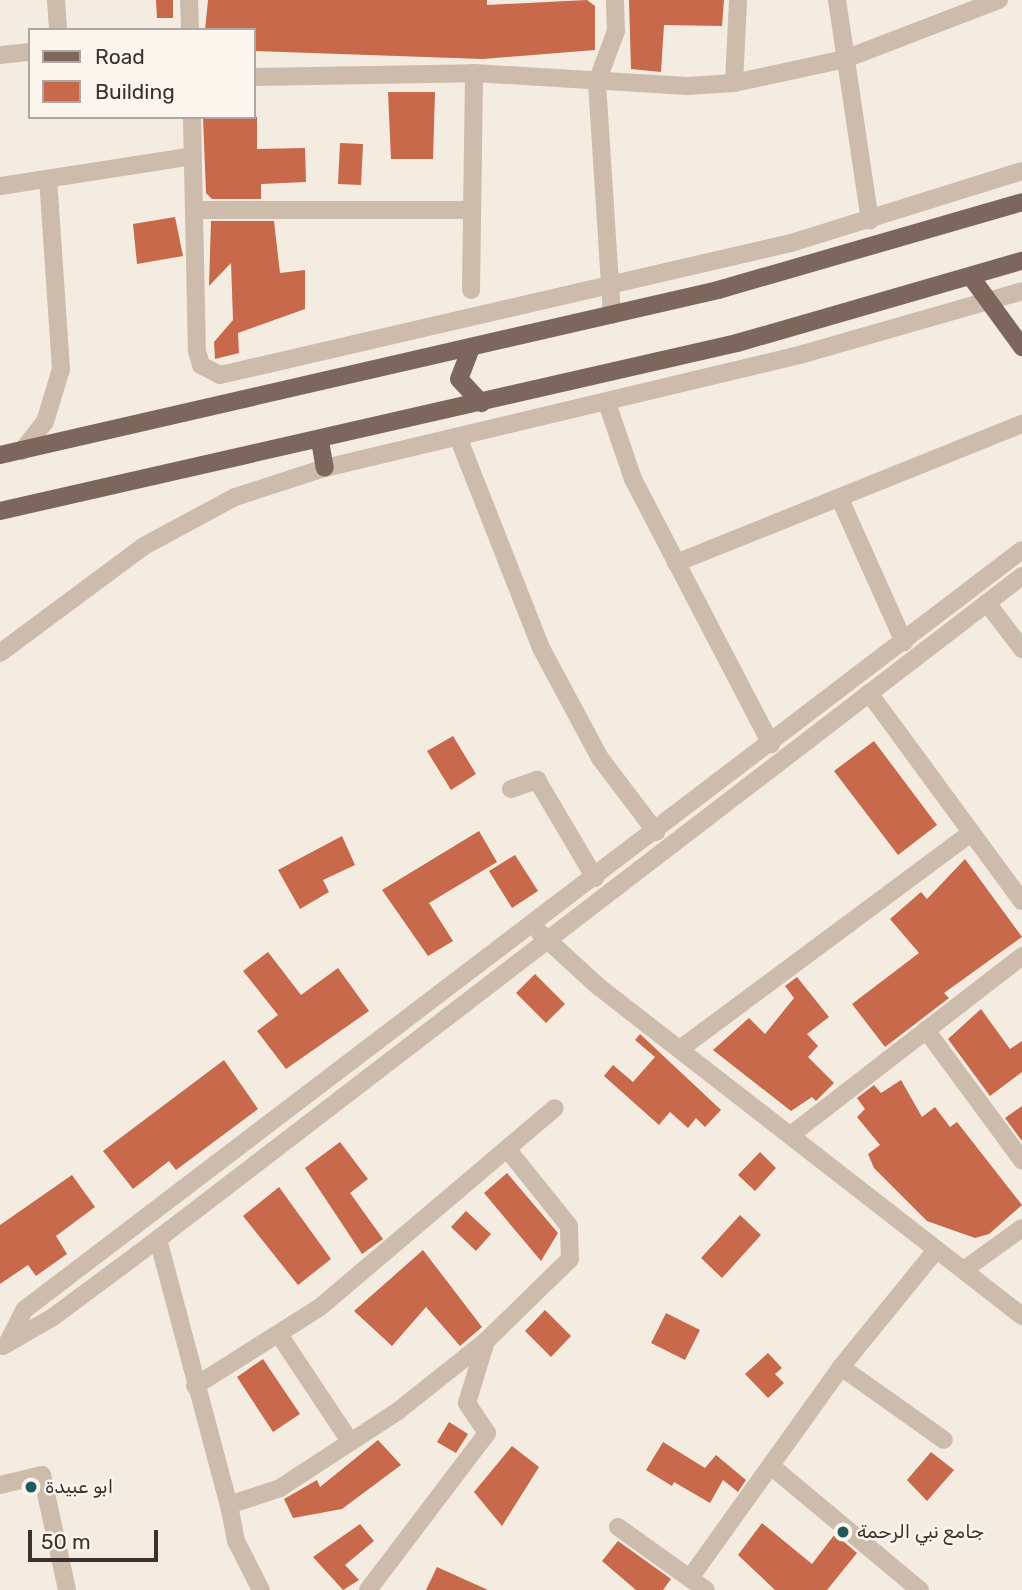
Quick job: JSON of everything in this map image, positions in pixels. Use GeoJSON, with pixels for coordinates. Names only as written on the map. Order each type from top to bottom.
{"type":"FeatureCollection","features":[{"type":"Feature","properties":{"kind":"main road"},"geometry":{"type":"LineString","coordinates":[[0,455],[612,315],[854,254],[1022,202]]}},
{"type":"Feature","properties":{"kind":"main road"},"geometry":{"type":"LineString","coordinates":[[0,511],[320,441],[760,337],[1016,263],[1022,280]]}},
{"type":"Feature","properties":{"kind":"main road"},"geometry":{"type":"LineString","coordinates":[[971,277],[1022,347]]}},
{"type":"Feature","properties":{"kind":"main road"},"geometry":{"type":"LineString","coordinates":[[471,348],[460,379],[481,403]]}},
{"type":"Feature","properties":{"kind":"main road"},"geometry":{"type":"LineString","coordinates":[[320,441],[325,468]]}},
{"type":"Feature","properties":{"kind":"street"},"geometry":{"type":"LineString","coordinates":[[56,0],[58,28]]}},
{"type":"Feature","properties":{"kind":"street"},"geometry":{"type":"LineString","coordinates":[[186,28],[189,0]]}},
{"type":"Feature","properties":{"kind":"street"},"geometry":{"type":"LineString","coordinates":[[612,315],[597,82],[616,31],[615,0]]}},
{"type":"Feature","properties":{"kind":"street"},"geometry":{"type":"LineString","coordinates":[[734,83],[738,0]]}},
{"type":"Feature","properties":{"kind":"street"},"geometry":{"type":"LineString","coordinates":[[837,0],[870,221]]}},
{"type":"Feature","properties":{"kind":"street"},"geometry":{"type":"LineString","coordinates":[[256,77],[474,73],[597,82],[734,83],[845,59],[994,1]]}},
{"type":"Feature","properties":{"kind":"street"},"geometry":{"type":"LineString","coordinates":[[0,55],[28,52]]}},
{"type":"Feature","properties":{"kind":"street"},"geometry":{"type":"LineString","coordinates":[[471,290],[474,73]]}},
{"type":"Feature","properties":{"kind":"street"},"geometry":{"type":"LineString","coordinates":[[192,119],[197,351],[201,365],[220,375],[611,286],[870,221],[1022,171]]}},
{"type":"Feature","properties":{"kind":"street"},"geometry":{"type":"LineString","coordinates":[[0,186],[193,156]]}},
{"type":"Feature","properties":{"kind":"street"},"geometry":{"type":"LineString","coordinates":[[22,451],[45,422],[61,369],[48,179]]}},
{"type":"Feature","properties":{"kind":"street"},"geometry":{"type":"LineString","coordinates":[[194,210],[472,210]]}},
{"type":"Feature","properties":{"kind":"street"},"geometry":{"type":"LineString","coordinates":[[0,653],[188,519],[325,468],[607,403],[1022,291]]}},
{"type":"Feature","properties":{"kind":"street"},"geometry":{"type":"LineString","coordinates":[[607,403],[633,479],[771,744]]}},
{"type":"Feature","properties":{"kind":"street"},"geometry":{"type":"LineString","coordinates":[[676,563],[1022,424]]}},
{"type":"Feature","properties":{"kind":"street"},"geometry":{"type":"LineString","coordinates":[[458,437],[541,648],[600,758],[656,831]]}},
{"type":"Feature","properties":{"kind":"street"},"geometry":{"type":"LineString","coordinates":[[840,499],[904,642]]}},
{"type":"Feature","properties":{"kind":"street"},"geometry":{"type":"LineString","coordinates":[[4,1345],[24,1310],[771,744],[1022,550]]}},
{"type":"Feature","properties":{"kind":"street"},"geometry":{"type":"LineString","coordinates":[[4,1345],[52,1317],[158,1239],[1022,576]]}},
{"type":"Feature","properties":{"kind":"street"},"geometry":{"type":"LineString","coordinates":[[987,603],[1022,649]]}},
{"type":"Feature","properties":{"kind":"street"},"geometry":{"type":"LineString","coordinates":[[869,693],[970,834],[1022,901]]}},
{"type":"Feature","properties":{"kind":"street"},"geometry":{"type":"LineString","coordinates":[[511,789],[537,780],[595,878]]}},
{"type":"Feature","properties":{"kind":"street"},"geometry":{"type":"LineString","coordinates":[[680,1049],[970,834]]}},
{"type":"Feature","properties":{"kind":"street"},"geometry":{"type":"LineString","coordinates":[[532,926],[680,1049],[1022,1316]]}},
{"type":"Feature","properties":{"kind":"street"},"geometry":{"type":"LineString","coordinates":[[792,1134],[1022,956]]}},
{"type":"Feature","properties":{"kind":"street"},"geometry":{"type":"LineString","coordinates":[[926,1030],[1022,1160]]}},
{"type":"Feature","properties":{"kind":"street"},"geometry":{"type":"LineString","coordinates":[[195,1386],[280,1336],[508,1150],[555,1108]]}},
{"type":"Feature","properties":{"kind":"street"},"geometry":{"type":"LineString","coordinates":[[229,1505],[280,1488],[349,1440],[398,1411],[486,1341],[570,1259],[569,1226],[508,1150]]}},
{"type":"Feature","properties":{"kind":"street"},"geometry":{"type":"LineString","coordinates":[[965,1269],[1022,1228]]}},
{"type":"Feature","properties":{"kind":"street"},"geometry":{"type":"LineString","coordinates":[[158,1239],[195,1386],[229,1505],[236,1541],[261,1590]]}},
{"type":"Feature","properties":{"kind":"street"},"geometry":{"type":"LineString","coordinates":[[690,1578],[841,1367],[936,1250]]}},
{"type":"Feature","properties":{"kind":"street"},"geometry":{"type":"LineString","coordinates":[[280,1336],[349,1440]]}},
{"type":"Feature","properties":{"kind":"street"},"geometry":{"type":"LineString","coordinates":[[368,1590],[487,1433],[467,1403],[486,1341]]}},
{"type":"Feature","properties":{"kind":"street"},"geometry":{"type":"LineString","coordinates":[[841,1367],[944,1440]]}},
{"type":"Feature","properties":{"kind":"street"},"geometry":{"type":"LineString","coordinates":[[771,1466],[920,1590]]}},
{"type":"Feature","properties":{"kind":"street"},"geometry":{"type":"LineString","coordinates":[[0,1485],[41,1475],[67,1590]]}},
{"type":"Feature","properties":{"kind":"street"},"geometry":{"type":"LineString","coordinates":[[618,1527],[706,1590]]}},
{"type":"Feature","properties":{"kind":"building"},"geometry":{"type":"Polygon","coordinates":[[[156,0],[173,0],[173,18],[157,18],[156,0]]]}},
{"type":"Feature","properties":{"kind":"building"},"geometry":{"type":"Polygon","coordinates":[[[208,0],[487,0],[487,5],[587,0],[595,6],[595,50],[483,59],[256,51],[256,28],[205,28],[208,0]]]}},
{"type":"Feature","properties":{"kind":"building"},"geometry":{"type":"Polygon","coordinates":[[[629,0],[724,0],[722,26],[664,25],[661,72],[631,69],[629,0]]]}},
{"type":"Feature","properties":{"kind":"building"},"geometry":{"type":"Polygon","coordinates":[[[388,92],[435,92],[433,159],[391,159],[388,92]]]}},
{"type":"Feature","properties":{"kind":"building"},"geometry":{"type":"Polygon","coordinates":[[[257,117],[257,149],[305,148],[306,182],[261,184],[261,199],[212,199],[206,193],[203,119],[257,117]]]}},
{"type":"Feature","properties":{"kind":"building"},"geometry":{"type":"Polygon","coordinates":[[[340,143],[363,144],[361,185],[338,184],[340,143]]]}},
{"type":"Feature","properties":{"kind":"building"},"geometry":{"type":"Polygon","coordinates":[[[175,217],[183,256],[137,264],[133,224],[175,217]]]}},
{"type":"Feature","properties":{"kind":"building"},"geometry":{"type":"Polygon","coordinates":[[[211,221],[274,221],[280,273],[305,270],[305,309],[238,333],[239,353],[215,359],[214,342],[233,320],[231,263],[209,286],[211,221]]]}},
{"type":"Feature","properties":{"kind":"building"},"geometry":{"type":"Polygon","coordinates":[[[453,736],[476,774],[451,790],[427,751],[453,736]]]}},
{"type":"Feature","properties":{"kind":"building"},"geometry":{"type":"Polygon","coordinates":[[[874,741],[937,825],[898,855],[834,771],[874,741]]]}},
{"type":"Feature","properties":{"kind":"building"},"geometry":{"type":"Polygon","coordinates":[[[479,831],[497,862],[429,903],[453,941],[428,956],[382,890],[479,831]]]}},
{"type":"Feature","properties":{"kind":"building"},"geometry":{"type":"Polygon","coordinates":[[[342,836],[355,865],[323,880],[329,892],[300,909],[278,870],[342,836]]]}},
{"type":"Feature","properties":{"kind":"building"},"geometry":{"type":"Polygon","coordinates":[[[515,855],[538,891],[512,908],[489,871],[515,855]]]}},
{"type":"Feature","properties":{"kind":"building"},"geometry":{"type":"Polygon","coordinates":[[[965,859],[1022,937],[944,993],[949,998],[885,1047],[852,1004],[919,953],[890,919],[921,892],[927,899],[965,859]]]}},
{"type":"Feature","properties":{"kind":"building"},"geometry":{"type":"Polygon","coordinates":[[[268,952],[301,995],[338,968],[369,1011],[286,1069],[257,1031],[278,1015],[243,971],[268,952]]]}},
{"type":"Feature","properties":{"kind":"building"},"geometry":{"type":"Polygon","coordinates":[[[535,974],[565,1004],[546,1023],[516,993],[535,974]]]}},
{"type":"Feature","properties":{"kind":"building"},"geometry":{"type":"Polygon","coordinates":[[[797,977],[829,1017],[807,1034],[818,1046],[808,1057],[834,1083],[816,1101],[812,1097],[791,1111],[713,1050],[749,1018],[765,1034],[794,998],[785,986],[797,977]]]}},
{"type":"Feature","properties":{"kind":"building"},"geometry":{"type":"Polygon","coordinates":[[[981,1009],[1010,1049],[1022,1041],[1022,1072],[990,1096],[948,1039],[981,1009]]]}},
{"type":"Feature","properties":{"kind":"building"},"geometry":{"type":"Polygon","coordinates":[[[640,1034],[721,1110],[705,1127],[696,1118],[688,1128],[670,1112],[659,1125],[604,1076],[613,1065],[633,1082],[655,1057],[635,1040],[640,1034]]]}},
{"type":"Feature","properties":{"kind":"building"},"geometry":{"type":"Polygon","coordinates":[[[224,1060],[258,1109],[176,1170],[169,1161],[133,1189],[103,1151],[224,1060]]]}},
{"type":"Feature","properties":{"kind":"building"},"geometry":{"type":"Polygon","coordinates":[[[901,1080],[922,1117],[935,1107],[950,1127],[957,1122],[1022,1205],[989,1234],[975,1238],[927,1221],[874,1168],[868,1154],[880,1145],[857,1117],[865,1109],[857,1098],[874,1085],[881,1093],[901,1080]]]}},
{"type":"Feature","properties":{"kind":"building"},"geometry":{"type":"Polygon","coordinates":[[[1022,1106],[1022,1141],[1005,1118],[1022,1106]]]}},
{"type":"Feature","properties":{"kind":"building"},"geometry":{"type":"Polygon","coordinates":[[[340,1142],[368,1179],[350,1193],[383,1239],[362,1254],[305,1168],[340,1142]]]}},
{"type":"Feature","properties":{"kind":"building"},"geometry":{"type":"Polygon","coordinates":[[[760,1152],[776,1168],[755,1191],[738,1175],[760,1152]]]}},
{"type":"Feature","properties":{"kind":"building"},"geometry":{"type":"Polygon","coordinates":[[[507,1173],[558,1233],[541,1261],[484,1193],[507,1173]]]}},
{"type":"Feature","properties":{"kind":"building"},"geometry":{"type":"Polygon","coordinates":[[[72,1175],[95,1207],[56,1236],[67,1254],[36,1276],[28,1265],[0,1284],[0,1225],[72,1175]]]}},
{"type":"Feature","properties":{"kind":"building"},"geometry":{"type":"Polygon","coordinates":[[[279,1187],[331,1259],[298,1285],[243,1216],[279,1187]]]}},
{"type":"Feature","properties":{"kind":"building"},"geometry":{"type":"Polygon","coordinates":[[[466,1211],[491,1234],[476,1251],[451,1227],[466,1211]]]}},
{"type":"Feature","properties":{"kind":"building"},"geometry":{"type":"Polygon","coordinates":[[[740,1215],[761,1235],[722,1278],[701,1258],[740,1215]]]}},
{"type":"Feature","properties":{"kind":"building"},"geometry":{"type":"Polygon","coordinates":[[[423,1250],[482,1327],[460,1346],[426,1307],[392,1346],[354,1311],[423,1250]]]}},
{"type":"Feature","properties":{"kind":"building"},"geometry":{"type":"Polygon","coordinates":[[[545,1310],[571,1336],[551,1357],[525,1331],[545,1310]]]}},
{"type":"Feature","properties":{"kind":"building"},"geometry":{"type":"Polygon","coordinates":[[[666,1313],[700,1330],[685,1360],[651,1343],[666,1313]]]}},
{"type":"Feature","properties":{"kind":"building"},"geometry":{"type":"Polygon","coordinates":[[[768,1353],[782,1368],[775,1374],[784,1383],[768,1398],[745,1374],[768,1353]]]}},
{"type":"Feature","properties":{"kind":"building"},"geometry":{"type":"Polygon","coordinates":[[[263,1359],[300,1414],[273,1432],[237,1377],[263,1359]]]}},
{"type":"Feature","properties":{"kind":"building"},"geometry":{"type":"Polygon","coordinates":[[[449,1422],[468,1434],[456,1453],[437,1442],[449,1422]]]}},
{"type":"Feature","properties":{"kind":"building"},"geometry":{"type":"Polygon","coordinates":[[[378,1440],[401,1465],[342,1509],[293,1518],[284,1499],[317,1480],[320,1487],[378,1440]]]}},
{"type":"Feature","properties":{"kind":"building"},"geometry":{"type":"Polygon","coordinates":[[[663,1442],[705,1468],[716,1455],[746,1480],[738,1492],[723,1480],[710,1503],[674,1482],[672,1486],[646,1470],[663,1442]]]}},
{"type":"Feature","properties":{"kind":"building"},"geometry":{"type":"Polygon","coordinates":[[[512,1446],[539,1467],[502,1526],[474,1492],[512,1446]]]}},
{"type":"Feature","properties":{"kind":"building"},"geometry":{"type":"Polygon","coordinates":[[[931,1452],[954,1470],[927,1501],[907,1480],[931,1452]]]}},
{"type":"Feature","properties":{"kind":"building"},"geometry":{"type":"Polygon","coordinates":[[[762,1523],[812,1564],[835,1534],[857,1553],[827,1590],[775,1590],[738,1555],[762,1523]]]}},
{"type":"Feature","properties":{"kind":"building"},"geometry":{"type":"Polygon","coordinates":[[[360,1524],[374,1541],[345,1565],[359,1580],[343,1590],[313,1557],[360,1524]]]}},
{"type":"Feature","properties":{"kind":"building"},"geometry":{"type":"Polygon","coordinates":[[[618,1541],[671,1579],[663,1590],[636,1590],[602,1561],[618,1541]]]}},
{"type":"Feature","properties":{"kind":"building"},"geometry":{"type":"Polygon","coordinates":[[[437,1567],[488,1590],[426,1590],[437,1567]]]}},
{"type":"Feature","properties":{"kind":"place","name":"ابو عبيدة"},"geometry":{"type":"Point","coordinates":[31,1487]}},
{"type":"Feature","properties":{"kind":"place","name":"جامع نبي الرحمة"},"geometry":{"type":"Point","coordinates":[843,1532]}}]}
